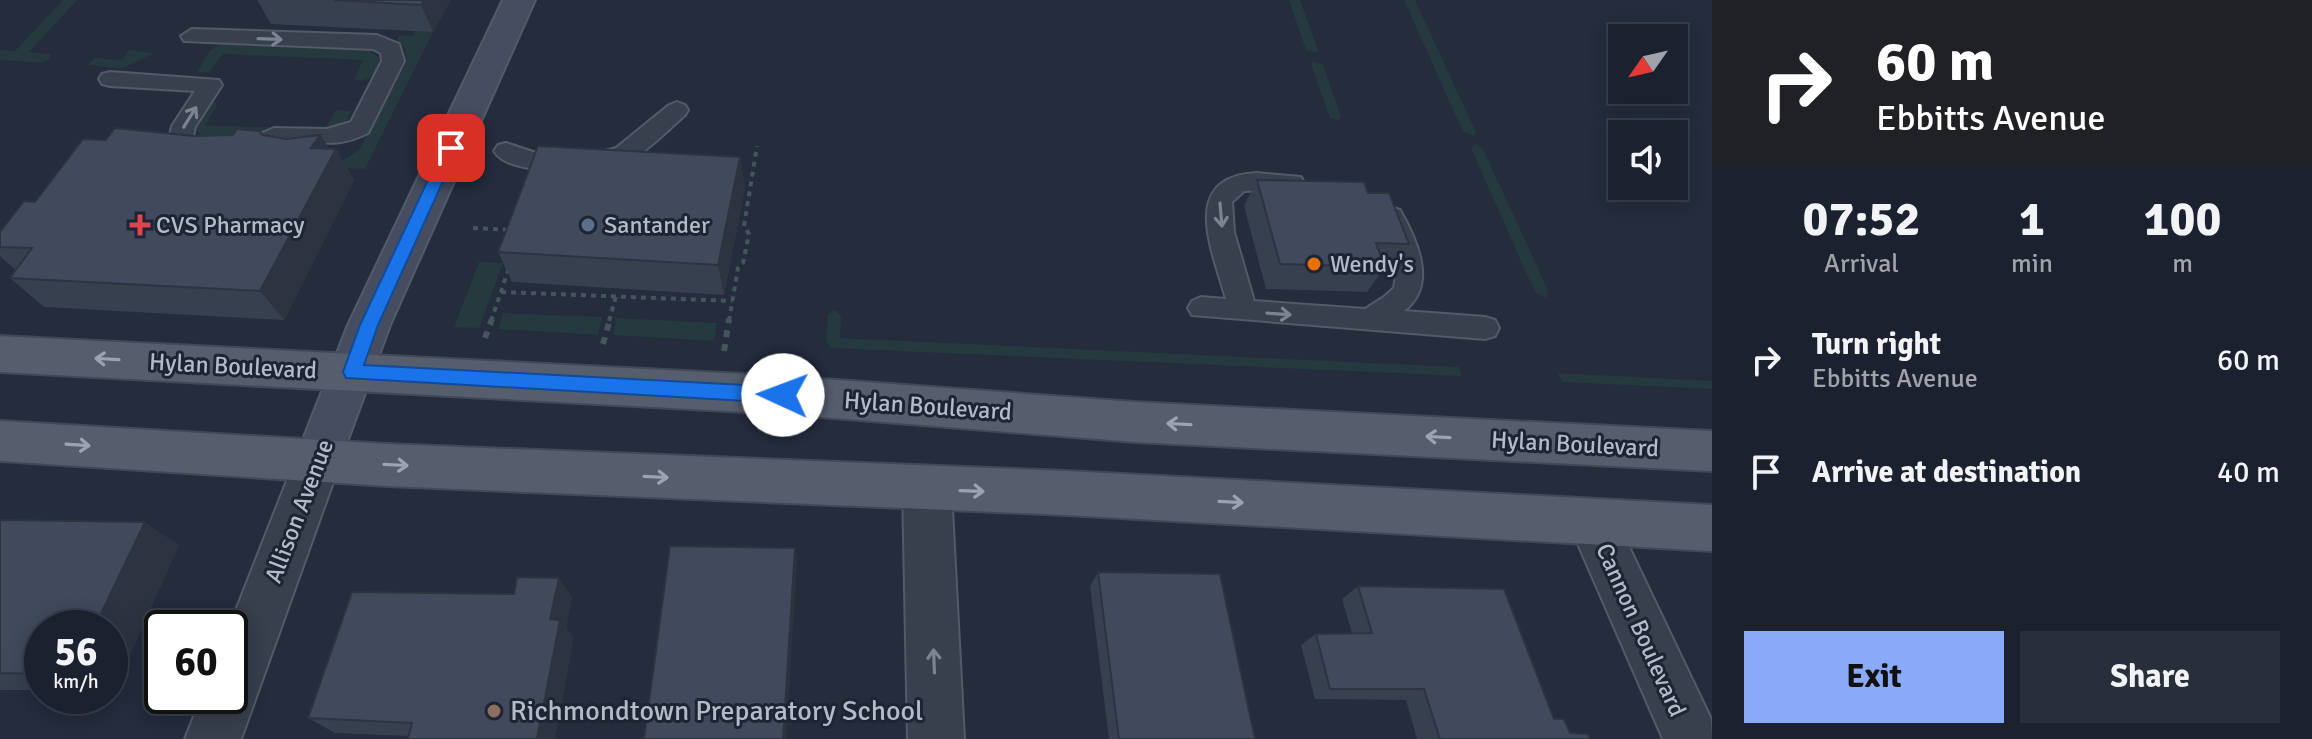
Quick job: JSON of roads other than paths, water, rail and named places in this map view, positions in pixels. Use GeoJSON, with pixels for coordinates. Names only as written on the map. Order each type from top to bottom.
{"type":"FeatureCollection","features":[{"type":"Feature","properties":{"kind":"main road","name":"Hylan Boulevard"},"geometry":{"type":"LineString","coordinates":[[0,354],[783,395],[1151,423],[1712,451]]}},
{"type":"Feature","properties":{"kind":"main road"},"geometry":{"type":"LineString","coordinates":[[0,441],[318,460],[1066,493],[1712,528]]}},
{"type":"Feature","properties":{"kind":"street","name":"Allison Avenue"},"geometry":{"type":"LineString","coordinates":[[248,647],[369,325],[519,0]]}},
{"type":"Feature","properties":{"kind":"street"},"geometry":{"type":"LineString","coordinates":[[927,489],[936,739]]}},
{"type":"Feature","properties":{"kind":"street","name":"Cannon Boulevard"},"geometry":{"type":"LineString","coordinates":[[1592,521],[1691,739]]}},
{"type":"Feature","properties":{"kind":"street","name":"Allison Avenue"},"geometry":{"type":"LineString","coordinates":[[213,739],[223,714]]}},
{"type":"Feature","properties":{"kind":"lane"},"geometry":{"type":"LineString","coordinates":[[192,36],[386,45],[391,49],[393,61],[356,137],[340,152],[316,159],[293,157]]}},
{"type":"Feature","properties":{"kind":"lane"},"geometry":{"type":"LineString","coordinates":[[110,79],[211,85],[184,126],[180,143],[188,151],[262,155]]}},
{"type":"Feature","properties":{"kind":"lane"},"geometry":{"type":"LineString","coordinates":[[506,151],[531,160],[570,152],[612,139],[651,110]]}},
{"type":"Feature","properties":{"kind":"lane"},"geometry":{"type":"LineString","coordinates":[[535,143],[595,162],[624,154],[677,110]]}},
{"type":"Feature","properties":{"kind":"lane"},"geometry":{"type":"LineString","coordinates":[[237,154],[272,136],[326,138],[348,134],[360,127]]}},
{"type":"Feature","properties":{"kind":"lane"},"geometry":{"type":"LineString","coordinates":[[1243,311],[1221,225],[1218,209],[1221,199],[1236,185],[1247,182],[1321,185]]}},
{"type":"Feature","properties":{"kind":"lane"},"geometry":{"type":"LineString","coordinates":[[1369,320],[1400,300],[1407,290],[1411,274],[1394,222],[1388,210],[1377,201]]}},
{"type":"Feature","properties":{"kind":"lane"},"geometry":{"type":"LineString","coordinates":[[1201,308],[1485,328]]}},
{"type":"Feature","properties":{"kind":"place","name":"CVS Pharmacy"},"geometry":{"type":"Point","coordinates":[140,225]}},
{"type":"Feature","properties":{"kind":"place","name":"Santander"},"geometry":{"type":"Point","coordinates":[588,225]}},
{"type":"Feature","properties":{"kind":"place","name":"Wendy's"},"geometry":{"type":"Point","coordinates":[1314,264]}},
{"type":"Feature","properties":{"kind":"place","name":"Richmondtown Preparatory School"},"geometry":{"type":"Point","coordinates":[494,711]}}]}
